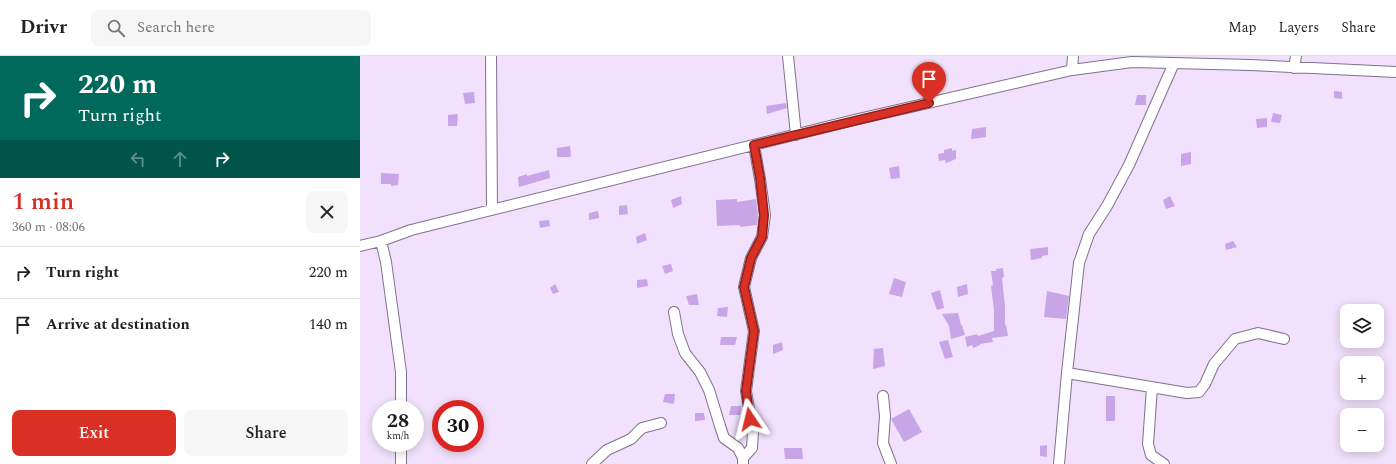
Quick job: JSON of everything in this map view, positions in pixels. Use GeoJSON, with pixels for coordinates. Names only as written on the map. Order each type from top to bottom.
{"type":"FeatureCollection","features":[{"type":"Feature","properties":{"kind":"street"},"geometry":{"type":"LineString","coordinates":[[491,56],[492,210]]}},
{"type":"Feature","properties":{"kind":"street"},"geometry":{"type":"LineString","coordinates":[[788,56],[796,135]]}},
{"type":"Feature","properties":{"kind":"street"},"geometry":{"type":"LineString","coordinates":[[1072,70],[1073,56]]}},
{"type":"Feature","properties":{"kind":"street"},"geometry":{"type":"LineString","coordinates":[[1294,68],[1296,56]]}},
{"type":"Feature","properties":{"kind":"street"},"geometry":{"type":"LineString","coordinates":[[360,246],[381,241],[411,230],[754,145],[1072,70],[1165,59],[1174,63],[1396,72]]}},
{"type":"Feature","properties":{"kind":"street"},"geometry":{"type":"LineString","coordinates":[[1059,464],[1079,263],[1089,234],[1107,206],[1129,165],[1174,63]]}},
{"type":"Feature","properties":{"kind":"street"},"geometry":{"type":"LineString","coordinates":[[744,461],[752,448],[753,432],[746,391],[754,331],[744,287],[751,258],[762,237],[764,215],[760,178],[754,145]]}},
{"type":"Feature","properties":{"kind":"street"},"geometry":{"type":"LineString","coordinates":[[381,241],[386,262],[400,372],[401,400]]}},
{"type":"Feature","properties":{"kind":"street"},"geometry":{"type":"LineString","coordinates":[[674,312],[678,334],[685,353],[700,372],[709,390],[724,438],[738,448],[744,461]]}},
{"type":"Feature","properties":{"kind":"street"},"geometry":{"type":"LineString","coordinates":[[1067,373],[1187,393],[1199,392],[1205,384],[1214,364],[1235,339],[1258,333],[1284,339]]}},
{"type":"Feature","properties":{"kind":"street"},"geometry":{"type":"LineString","coordinates":[[1152,387],[1148,444],[1151,455],[1164,464]]}},
{"type":"Feature","properties":{"kind":"street"},"geometry":{"type":"LineString","coordinates":[[883,396],[885,416],[883,443],[891,464]]}},
{"type":"Feature","properties":{"kind":"street"},"geometry":{"type":"LineString","coordinates":[[592,464],[607,450],[631,439],[642,428],[661,423]]}},
{"type":"Feature","properties":{"kind":"street"},"geometry":{"type":"LineString","coordinates":[[401,452],[401,464]]}},
{"type":"Feature","properties":{"kind":"building"},"geometry":{"type":"Polygon","coordinates":[[[1334,91],[1342,92],[1342,99],[1334,98],[1334,91]]]}},
{"type":"Feature","properties":{"kind":"building"},"geometry":{"type":"Polygon","coordinates":[[[474,92],[475,103],[465,104],[463,93],[474,92]]]}},
{"type":"Feature","properties":{"kind":"building"},"geometry":{"type":"Polygon","coordinates":[[[1137,95],[1146,95],[1146,105],[1135,105],[1137,95]]]}},
{"type":"Feature","properties":{"kind":"building"},"geometry":{"type":"Polygon","coordinates":[[[786,103],[787,108],[767,114],[766,106],[786,103]]]}},
{"type":"Feature","properties":{"kind":"building"},"geometry":{"type":"Polygon","coordinates":[[[1273,113],[1282,115],[1280,123],[1271,122],[1273,113]]]}},
{"type":"Feature","properties":{"kind":"building"},"geometry":{"type":"Polygon","coordinates":[[[458,114],[457,126],[448,126],[448,115],[458,114]]]}},
{"type":"Feature","properties":{"kind":"building"},"geometry":{"type":"Polygon","coordinates":[[[1267,118],[1267,127],[1257,128],[1256,119],[1267,118]]]}},
{"type":"Feature","properties":{"kind":"building"},"geometry":{"type":"Polygon","coordinates":[[[986,127],[986,137],[971,139],[972,129],[986,127]]]}},
{"type":"Feature","properties":{"kind":"building"},"geometry":{"type":"Polygon","coordinates":[[[570,146],[571,157],[557,157],[557,148],[570,146]]]}},
{"type":"Feature","properties":{"kind":"building"},"geometry":{"type":"Polygon","coordinates":[[[952,148],[952,151],[956,150],[956,159],[946,163],[945,160],[939,161],[938,154],[944,153],[944,150],[952,148]]]}},
{"type":"Feature","properties":{"kind":"building"},"geometry":{"type":"Polygon","coordinates":[[[1191,152],[1191,164],[1181,166],[1181,154],[1191,152]]]}},
{"type":"Feature","properties":{"kind":"building"},"geometry":{"type":"Polygon","coordinates":[[[899,166],[900,178],[891,179],[889,168],[899,166]]]}},
{"type":"Feature","properties":{"kind":"building"},"geometry":{"type":"Polygon","coordinates":[[[549,170],[550,178],[519,187],[518,177],[549,170]]]}},
{"type":"Feature","properties":{"kind":"building"},"geometry":{"type":"Polygon","coordinates":[[[381,173],[399,174],[398,185],[391,186],[391,184],[381,184],[381,173]]]}},
{"type":"Feature","properties":{"kind":"building"},"geometry":{"type":"Polygon","coordinates":[[[681,196],[682,204],[673,208],[671,200],[681,196]]]}},
{"type":"Feature","properties":{"kind":"building"},"geometry":{"type":"Polygon","coordinates":[[[1170,196],[1175,206],[1166,209],[1163,200],[1170,196]]]}},
{"type":"Feature","properties":{"kind":"building"},"geometry":{"type":"Polygon","coordinates":[[[737,199],[737,202],[756,199],[758,215],[757,225],[740,227],[740,225],[717,226],[716,200],[737,199]]]}},
{"type":"Feature","properties":{"kind":"building"},"geometry":{"type":"Polygon","coordinates":[[[627,205],[628,214],[619,215],[619,206],[627,205]]]}},
{"type":"Feature","properties":{"kind":"building"},"geometry":{"type":"Polygon","coordinates":[[[598,211],[599,218],[589,220],[589,213],[598,211]]]}},
{"type":"Feature","properties":{"kind":"building"},"geometry":{"type":"Polygon","coordinates":[[[549,220],[550,226],[540,228],[539,221],[549,220]]]}},
{"type":"Feature","properties":{"kind":"building"},"geometry":{"type":"Polygon","coordinates":[[[645,233],[647,240],[637,244],[636,237],[645,233]]]}},
{"type":"Feature","properties":{"kind":"building"},"geometry":{"type":"Polygon","coordinates":[[[1233,241],[1237,247],[1226,250],[1225,244],[1233,241]]]}},
{"type":"Feature","properties":{"kind":"building"},"geometry":{"type":"Polygon","coordinates":[[[1048,247],[1048,255],[1031,260],[1030,249],[1048,247]]]}},
{"type":"Feature","properties":{"kind":"building"},"geometry":{"type":"Polygon","coordinates":[[[671,264],[673,271],[665,274],[662,266],[671,264]]]}},
{"type":"Feature","properties":{"kind":"building"},"geometry":{"type":"Polygon","coordinates":[[[1003,268],[1004,277],[1002,278],[1005,325],[1008,336],[992,338],[993,342],[980,344],[973,348],[972,345],[967,347],[965,337],[977,334],[978,336],[994,331],[994,310],[991,286],[993,285],[991,271],[996,271],[996,269],[1003,268]]]}},
{"type":"Feature","properties":{"kind":"building"},"geometry":{"type":"Polygon","coordinates":[[[894,278],[906,282],[902,297],[889,294],[894,278]]]}},
{"type":"Feature","properties":{"kind":"building"},"geometry":{"type":"Polygon","coordinates":[[[647,279],[648,286],[637,288],[637,280],[647,279]]]}},
{"type":"Feature","properties":{"kind":"building"},"geometry":{"type":"Polygon","coordinates":[[[555,284],[559,292],[553,294],[550,288],[555,284]]]}},
{"type":"Feature","properties":{"kind":"building"},"geometry":{"type":"Polygon","coordinates":[[[967,284],[968,294],[958,297],[957,287],[967,284]]]}},
{"type":"Feature","properties":{"kind":"building"},"geometry":{"type":"Polygon","coordinates":[[[940,290],[944,308],[937,310],[931,293],[940,290]]]}},
{"type":"Feature","properties":{"kind":"building"},"geometry":{"type":"Polygon","coordinates":[[[1047,291],[1069,296],[1066,319],[1044,317],[1047,291]]]}},
{"type":"Feature","properties":{"kind":"building"},"geometry":{"type":"Polygon","coordinates":[[[697,294],[699,305],[689,305],[686,296],[697,294]]]}},
{"type":"Feature","properties":{"kind":"building"},"geometry":{"type":"Polygon","coordinates":[[[728,307],[727,317],[717,316],[718,308],[728,307]]]}},
{"type":"Feature","properties":{"kind":"building"},"geometry":{"type":"Polygon","coordinates":[[[958,313],[965,335],[951,339],[949,326],[942,314],[958,313]]]}},
{"type":"Feature","properties":{"kind":"building"},"geometry":{"type":"Polygon","coordinates":[[[721,337],[737,337],[735,345],[720,345],[721,337]]]}},
{"type":"Feature","properties":{"kind":"building"},"geometry":{"type":"Polygon","coordinates":[[[948,340],[953,357],[945,359],[939,342],[948,340]]]}},
{"type":"Feature","properties":{"kind":"building"},"geometry":{"type":"Polygon","coordinates":[[[782,342],[783,350],[773,354],[773,345],[782,342]]]}},
{"type":"Feature","properties":{"kind":"building"},"geometry":{"type":"Polygon","coordinates":[[[883,348],[885,366],[873,369],[874,349],[883,348]]]}},
{"type":"Feature","properties":{"kind":"building"},"geometry":{"type":"Polygon","coordinates":[[[665,394],[675,394],[674,404],[663,402],[665,394]]]}},
{"type":"Feature","properties":{"kind":"building"},"geometry":{"type":"Polygon","coordinates":[[[1106,396],[1115,396],[1115,421],[1106,421],[1106,396]]]}},
{"type":"Feature","properties":{"kind":"building"},"geometry":{"type":"Polygon","coordinates":[[[731,406],[741,406],[740,415],[729,415],[731,406]]]}},
{"type":"Feature","properties":{"kind":"building"},"geometry":{"type":"Polygon","coordinates":[[[909,409],[922,432],[904,442],[891,419],[909,409]]]}},
{"type":"Feature","properties":{"kind":"building"},"geometry":{"type":"Polygon","coordinates":[[[695,413],[704,413],[705,420],[695,421],[695,413]]]}},
{"type":"Feature","properties":{"kind":"building"},"geometry":{"type":"Polygon","coordinates":[[[1047,445],[1047,457],[1040,456],[1040,446],[1047,445]]]}},
{"type":"Feature","properties":{"kind":"building"},"geometry":{"type":"Polygon","coordinates":[[[784,448],[802,448],[803,459],[785,459],[784,448]]]}},
{"type":"Feature","properties":{"kind":"route"},"geometry":{"type":"LineString","coordinates":[[750,419],[746,391],[754,331],[744,287],[751,258],[762,237],[764,215],[760,178],[754,145],[929,103]]}}]}
